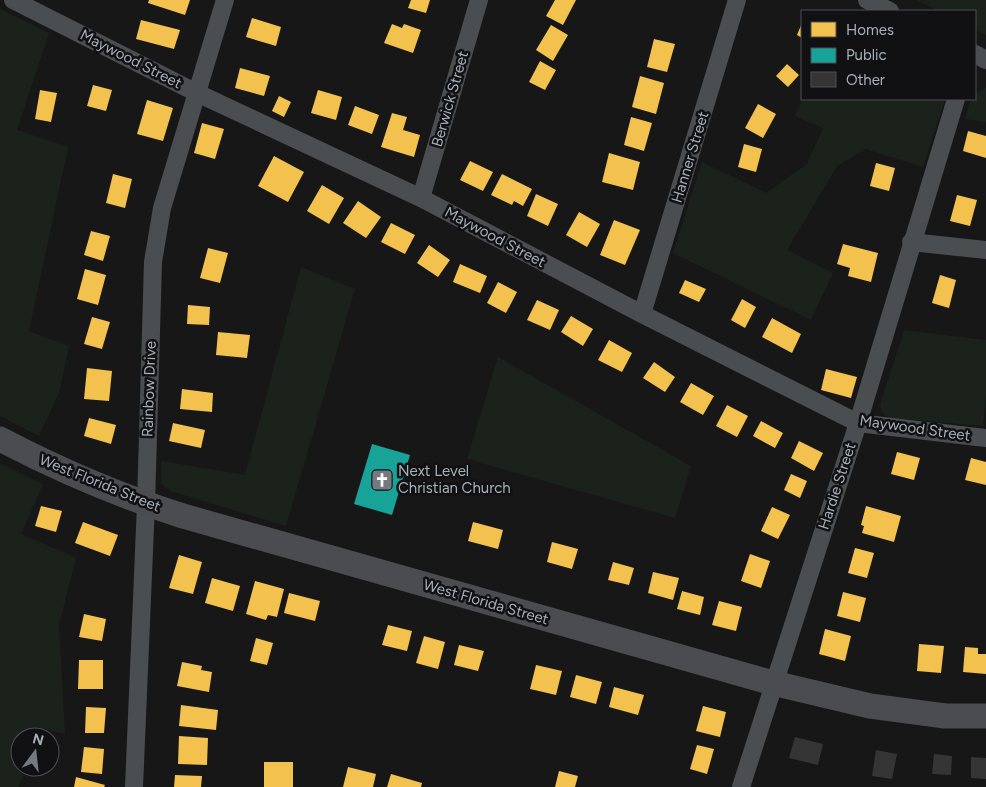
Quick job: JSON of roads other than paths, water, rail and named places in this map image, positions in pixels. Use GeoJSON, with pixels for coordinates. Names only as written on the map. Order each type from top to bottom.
{"type":"FeatureCollection","features":[{"type":"Feature","properties":{"kind":"main road","name":"West Florida Street"},"geometry":{"type":"LineString","coordinates":[[0,439],[50,464],[146,504],[277,543],[774,683],[870,706],[945,716],[986,716]]}},
{"type":"Feature","properties":{"kind":"street","name":"Maywood Street"},"geometry":{"type":"LineString","coordinates":[[13,0],[198,93],[421,198],[642,314],[858,423],[986,438]]}},
{"type":"Feature","properties":{"kind":"street","name":"Rainbow Drive"},"geometry":{"type":"LineString","coordinates":[[134,787],[146,504],[153,262],[162,208],[225,0]]}},
{"type":"Feature","properties":{"kind":"street","name":"Berwick Street"},"geometry":{"type":"LineString","coordinates":[[421,198],[479,0]]}},
{"type":"Feature","properties":{"kind":"street","name":"Hanner Street"},"geometry":{"type":"LineString","coordinates":[[642,314],[738,0]]}},
{"type":"Feature","properties":{"kind":"street"},"geometry":{"type":"LineString","coordinates":[[867,0],[888,10]]}},
{"type":"Feature","properties":{"kind":"street","name":"Hardie Street"},"geometry":{"type":"LineString","coordinates":[[741,787],[858,423],[911,242],[956,100]]}},
{"type":"Feature","properties":{"kind":"street"},"geometry":{"type":"LineString","coordinates":[[911,242],[986,250]]}},
{"type":"Feature","properties":{"kind":"place","name":"Next Level Christian Church"},"geometry":{"type":"Point","coordinates":[382,480]}}]}
